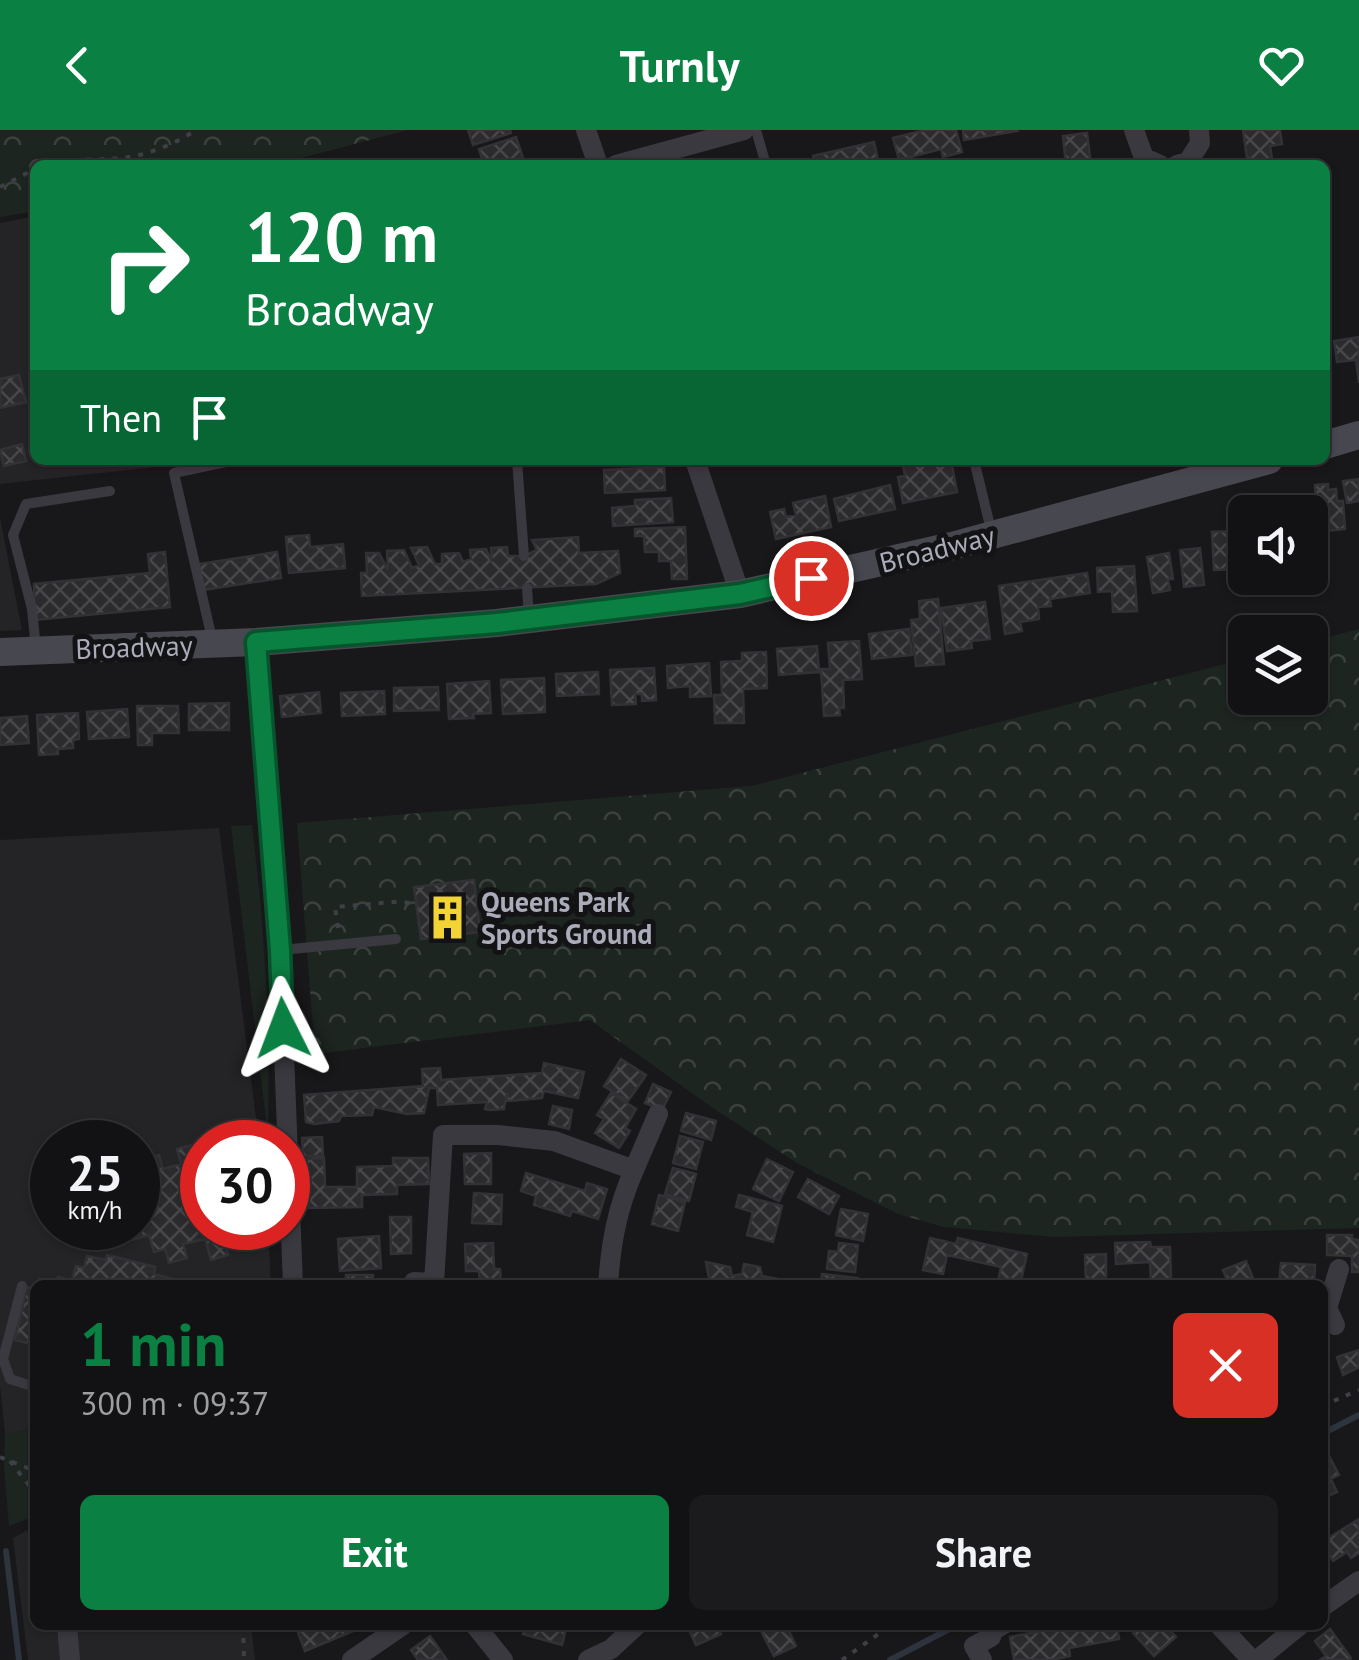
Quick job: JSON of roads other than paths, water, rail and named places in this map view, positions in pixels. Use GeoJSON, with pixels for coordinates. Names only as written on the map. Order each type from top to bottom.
{"type":"FeatureCollection","features":[{"type":"Feature","properties":{"kind":"main road"},"geometry":{"type":"LineString","coordinates":[[1330,444],[1359,436]]}},
{"type":"Feature","properties":{"kind":"main road","name":"Broadway"},"geometry":{"type":"LineString","coordinates":[[0,652],[256,642],[530,619],[740,594],[992,536],[1251,465]]}},
{"type":"Feature","properties":{"kind":"street"},"geometry":{"type":"LineString","coordinates":[[586,130],[596,160]]}},
{"type":"Feature","properties":{"kind":"street"},"geometry":{"type":"LineString","coordinates":[[634,160],[744,130]]}},
{"type":"Feature","properties":{"kind":"street"},"geometry":{"type":"LineString","coordinates":[[1134,130],[1144,158],[1149,160]]}},
{"type":"Feature","properties":{"kind":"street"},"geometry":{"type":"LineString","coordinates":[[1189,160],[1200,143],[1198,130]]}},
{"type":"Feature","properties":{"kind":"street"},"geometry":{"type":"LineString","coordinates":[[698,465],[740,594]]}},
{"type":"Feature","properties":{"kind":"street"},"geometry":{"type":"LineString","coordinates":[[256,642],[280,950],[293,1280]]}},
{"type":"Feature","properties":{"kind":"street"},"geometry":{"type":"LineString","coordinates":[[608,1280],[621,1200],[658,1114]]}},
{"type":"Feature","properties":{"kind":"street"},"geometry":{"type":"LineString","coordinates":[[428,1280],[443,1135],[554,1141],[634,1170]]}},
{"type":"Feature","properties":{"kind":"street"},"geometry":{"type":"LineString","coordinates":[[1328,1314],[1339,1269]]}},
{"type":"Feature","properties":{"kind":"street"},"geometry":{"type":"LineString","coordinates":[[1328,1603],[1359,1581]]}},
{"type":"Feature","properties":{"kind":"street"},"geometry":{"type":"LineString","coordinates":[[67,1630],[70,1660]]}},
{"type":"Feature","properties":{"kind":"street"},"geometry":{"type":"LineString","coordinates":[[352,1660],[396,1630]]}},
{"type":"Feature","properties":{"kind":"street"},"geometry":{"type":"LineString","coordinates":[[478,1630],[503,1660]]}},
{"type":"Feature","properties":{"kind":"street"},"geometry":{"type":"LineString","coordinates":[[588,1660],[611,1649],[632,1630]]}},
{"type":"Feature","properties":{"kind":"street"},"geometry":{"type":"LineString","coordinates":[[1224,1630],[1255,1660],[1294,1630]]}},
{"type":"Feature","properties":{"kind":"street"},"geometry":{"type":"LineString","coordinates":[[982,1660],[974,1646],[991,1637]]}},
{"type":"Feature","properties":{"kind":"lane"},"geometry":{"type":"LineString","coordinates":[[756,130],[765,160]]}},
{"type":"Feature","properties":{"kind":"lane"},"geometry":{"type":"LineString","coordinates":[[212,465],[174,473],[213,644]]}},
{"type":"Feature","properties":{"kind":"lane"},"geometry":{"type":"LineString","coordinates":[[516,465],[524,556]]}},
{"type":"Feature","properties":{"kind":"lane"},"geometry":{"type":"LineString","coordinates":[[975,465],[992,536]]}},
{"type":"Feature","properties":{"kind":"lane"},"geometry":{"type":"LineString","coordinates":[[36,650],[32,609],[13,535],[26,504],[110,490]]}},
{"type":"Feature","properties":{"kind":"lane"},"geometry":{"type":"LineString","coordinates":[[527,588],[530,619]]}},
{"type":"Feature","properties":{"kind":"lane"},"geometry":{"type":"LineString","coordinates":[[280,950],[396,939]]}},
{"type":"Feature","properties":{"kind":"lane"},"geometry":{"type":"LineString","coordinates":[[22,1286],[3,1359],[10,1379],[30,1385]]}},
{"type":"Feature","properties":{"kind":"lane"},"geometry":{"type":"LineString","coordinates":[[991,1637],[1003,1630]]}},
{"type":"Feature","properties":{"kind":"waterway"},"geometry":{"type":"LineString","coordinates":[[1328,1431],[1359,1415]]}},
{"type":"Feature","properties":{"kind":"waterway"},"geometry":{"type":"LineString","coordinates":[[6,1551],[19,1660]]}},
{"type":"Feature","properties":{"kind":"waterway"},"geometry":{"type":"LineString","coordinates":[[890,1660],[947,1630]]}},
{"type":"Feature","properties":{"kind":"place","name":"Queens Park Sports Ground"},"geometry":{"type":"Point","coordinates":[448,918]}}]}
